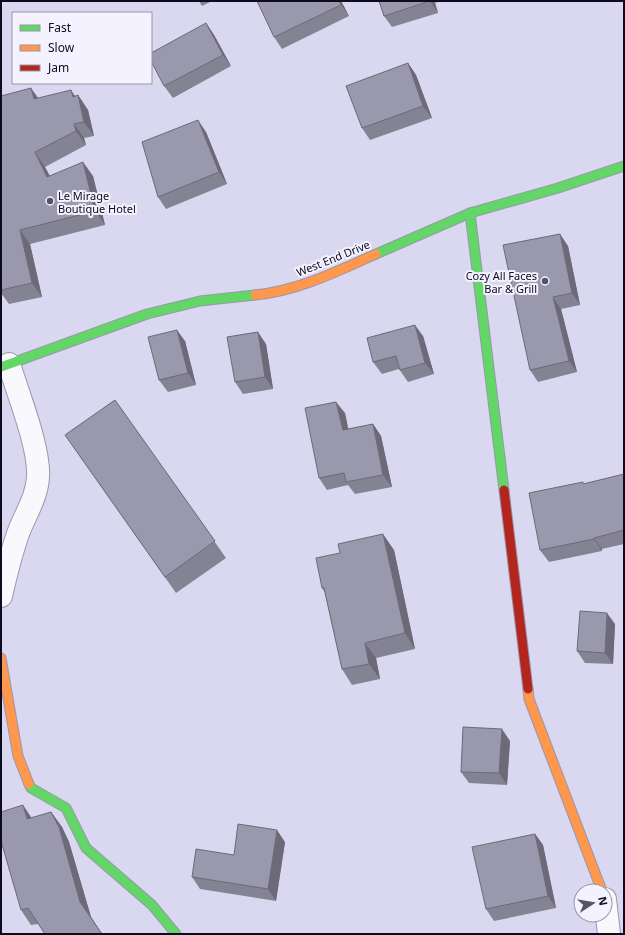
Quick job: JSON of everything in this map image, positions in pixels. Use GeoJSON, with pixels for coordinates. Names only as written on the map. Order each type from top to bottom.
{"type":"FeatureCollection","features":[{"type":"Feature","properties":{"kind":"street","name":"West End Drive"},"geometry":{"type":"LineString","coordinates":[[5,366],[147,314],[200,301],[270,294],[320,279],[470,213],[558,188],[624,166]]}},
{"type":"Feature","properties":{"kind":"street"},"geometry":{"type":"LineString","coordinates":[[470,213],[529,699],[599,883]]}},
{"type":"Feature","properties":{"kind":"street"},"geometry":{"type":"LineString","coordinates":[[1,596],[7,566],[20,530],[33,502],[38,477],[35,449],[5,366]]}},
{"type":"Feature","properties":{"kind":"street"},"geometry":{"type":"LineString","coordinates":[[1,658],[18,756],[31,788],[66,808],[86,848],[152,905],[176,934]]}},
{"type":"Feature","properties":{"kind":"street"},"geometry":{"type":"LineString","coordinates":[[608,923],[609,934]]}},
{"type":"Feature","properties":{"kind":"building"},"geometry":{"type":"Polygon","coordinates":[[[257,1],[339,1],[341,5],[274,37],[257,1]]]}},
{"type":"Feature","properties":{"kind":"building"},"geometry":{"type":"Polygon","coordinates":[[[379,1],[430,1],[384,16],[379,1]]]}},
{"type":"Feature","properties":{"kind":"building"},"geometry":{"type":"Polygon","coordinates":[[[206,23],[223,55],[164,86],[152,63],[152,52],[206,23]]]}},
{"type":"Feature","properties":{"kind":"building"},"geometry":{"type":"Polygon","coordinates":[[[408,63],[423,106],[362,128],[346,86],[408,63]]]}},
{"type":"Feature","properties":{"kind":"building"},"geometry":{"type":"Polygon","coordinates":[[[31,88],[34,99],[71,90],[73,97],[78,95],[84,122],[74,124],[76,131],[35,152],[47,177],[83,162],[95,211],[20,230],[32,283],[1,290],[1,96],[31,88]]]}},
{"type":"Feature","properties":{"kind":"building"},"geometry":{"type":"Polygon","coordinates":[[[198,120],[219,172],[158,197],[142,142],[198,120]]]}},
{"type":"Feature","properties":{"kind":"building"},"geometry":{"type":"Polygon","coordinates":[[[560,234],[572,293],[553,297],[569,361],[530,370],[503,245],[560,234]]]}},
{"type":"Feature","properties":{"kind":"building"},"geometry":{"type":"Polygon","coordinates":[[[415,325],[425,363],[400,370],[396,356],[373,362],[367,338],[415,325]]]}},
{"type":"Feature","properties":{"kind":"building"},"geometry":{"type":"Polygon","coordinates":[[[177,330],[188,373],[159,380],[148,337],[177,330]]]}},
{"type":"Feature","properties":{"kind":"building"},"geometry":{"type":"Polygon","coordinates":[[[258,332],[265,377],[235,382],[227,337],[258,332]]]}},
{"type":"Feature","properties":{"kind":"building"},"geometry":{"type":"Polygon","coordinates":[[[115,400],[215,541],[165,577],[65,435],[115,400]]]}},
{"type":"Feature","properties":{"kind":"building"},"geometry":{"type":"Polygon","coordinates":[[[336,402],[343,430],[373,424],[383,475],[346,482],[344,473],[319,478],[305,408],[336,402]]]}},
{"type":"Feature","properties":{"kind":"building"},"geometry":{"type":"Polygon","coordinates":[[[624,474],[624,530],[594,539],[540,550],[529,493],[583,482],[583,484],[624,474]]]}},
{"type":"Feature","properties":{"kind":"building"},"geometry":{"type":"Polygon","coordinates":[[[383,534],[405,633],[365,643],[369,664],[342,669],[316,558],[340,553],[338,544],[383,534]]]}},
{"type":"Feature","properties":{"kind":"building"},"geometry":{"type":"Polygon","coordinates":[[[580,611],[607,613],[605,653],[577,651],[580,611]]]}},
{"type":"Feature","properties":{"kind":"building"},"geometry":{"type":"Polygon","coordinates":[[[463,727],[502,729],[499,773],[461,772],[463,727]]]}},
{"type":"Feature","properties":{"kind":"building"},"geometry":{"type":"Polygon","coordinates":[[[23,805],[27,819],[51,812],[59,827],[80,902],[102,934],[45,934],[28,908],[21,910],[1,841],[1,812],[23,805]]]}},
{"type":"Feature","properties":{"kind":"building"},"geometry":{"type":"Polygon","coordinates":[[[238,824],[277,830],[268,889],[192,877],[196,849],[234,855],[238,824]]]}},
{"type":"Feature","properties":{"kind":"building"},"geometry":{"type":"Polygon","coordinates":[[[535,834],[548,896],[486,909],[472,847],[535,834]]]}},
{"type":"Feature","properties":{"kind":"traffic: fast"},"geometry":{"type":"LineString","coordinates":[[376,254],[470,213],[558,188],[624,166]]}},
{"type":"Feature","properties":{"kind":"traffic: fast"},"geometry":{"type":"LineString","coordinates":[[470,213],[504,490]]}},
{"type":"Feature","properties":{"kind":"traffic: fast"},"geometry":{"type":"LineString","coordinates":[[1,367],[147,314],[200,301],[255,295]]}},
{"type":"Feature","properties":{"kind":"traffic: fast"},"geometry":{"type":"LineString","coordinates":[[29,784],[31,788],[66,808],[86,848],[152,905],[176,934]]}},
{"type":"Feature","properties":{"kind":"traffic: slow"},"geometry":{"type":"LineString","coordinates":[[255,295],[271,293],[302,285],[376,254]]}},
{"type":"Feature","properties":{"kind":"traffic: slow"},"geometry":{"type":"LineString","coordinates":[[1,658],[18,756],[29,784]]}},
{"type":"Feature","properties":{"kind":"traffic: slow"},"geometry":{"type":"LineString","coordinates":[[528,689],[529,699],[599,883]]}},
{"type":"Feature","properties":{"kind":"traffic: jam"},"geometry":{"type":"LineString","coordinates":[[504,490],[528,689]]}},
{"type":"Feature","properties":{"kind":"place","name":"Le Mirage Boutique Hotel"},"geometry":{"type":"Point","coordinates":[50,201]}},
{"type":"Feature","properties":{"kind":"place","name":"Cozy All Faces Bar & Grill"},"geometry":{"type":"Point","coordinates":[545,281]}}]}
